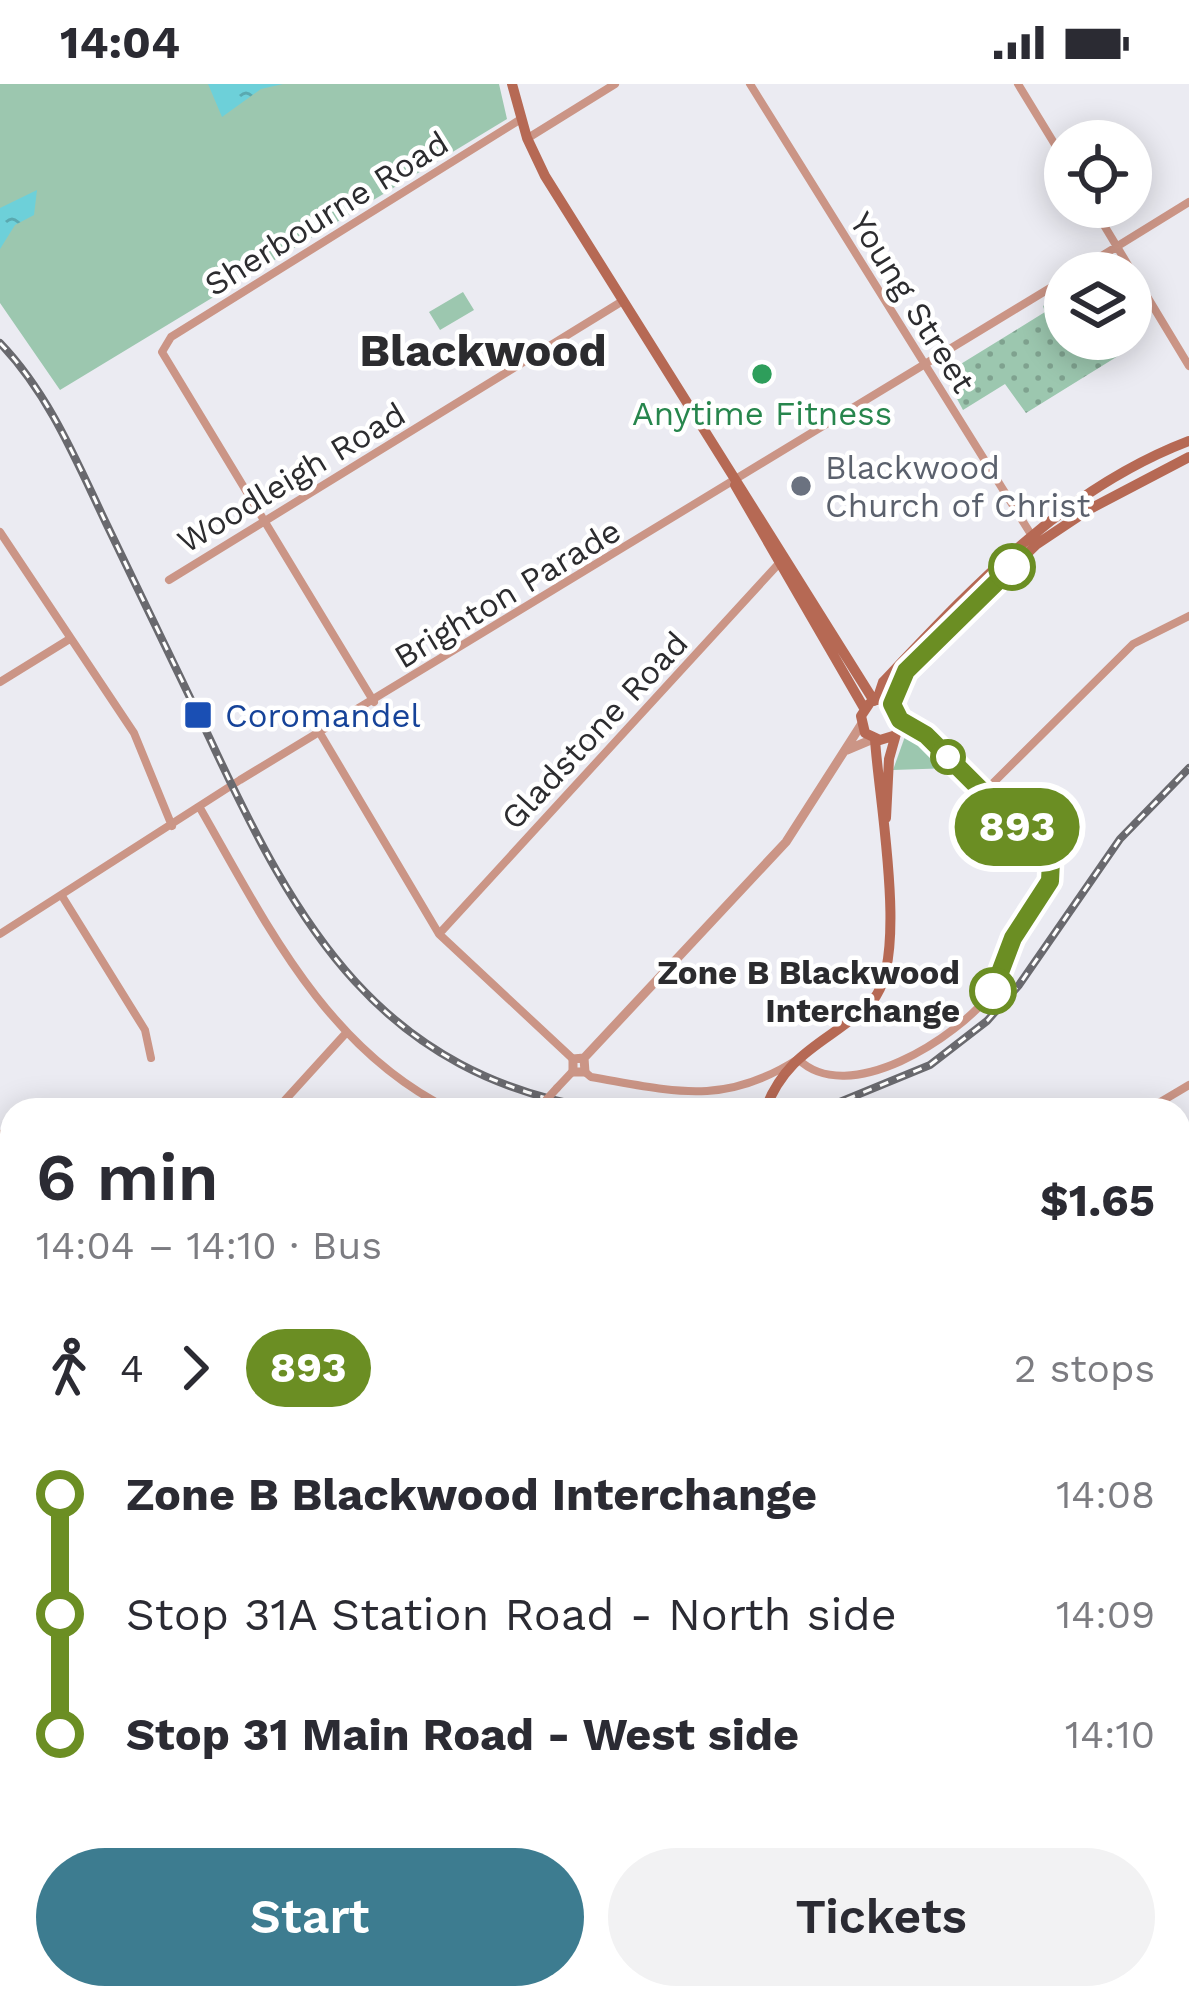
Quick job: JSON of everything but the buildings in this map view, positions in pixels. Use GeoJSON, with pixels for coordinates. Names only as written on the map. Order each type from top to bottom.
{"type":"FeatureCollection","features":[{"type":"Feature","properties":{"kind":"main road"},"geometry":{"type":"LineString","coordinates":[[512,84],[526,138],[621,302],[872,703]]}},
{"type":"Feature","properties":{"kind":"main road"},"geometry":{"type":"LineString","coordinates":[[773,1098],[798,1059],[865,1007],[884,983],[889,933],[885,821],[874,739],[861,725],[883,682],[1033,538],[1128,471],[1189,441]]}},
{"type":"Feature","properties":{"kind":"main road"},"geometry":{"type":"LineString","coordinates":[[885,821],[893,736],[900,720],[892,704],[906,671],[1033,538],[1189,457]]}},
{"type":"Feature","properties":{"kind":"main road"},"geometry":{"type":"LineString","coordinates":[[781,561],[872,703]]}},
{"type":"Feature","properties":{"kind":"main road"},"geometry":{"type":"LineString","coordinates":[[857,676],[883,682]]}},
{"type":"Feature","properties":{"kind":"main road"},"geometry":{"type":"LineString","coordinates":[[872,703],[892,704]]}},
{"type":"Feature","properties":{"kind":"main road"},"geometry":{"type":"LineString","coordinates":[[874,739],[893,736]]}},
{"type":"Feature","properties":{"kind":"street"},"geometry":{"type":"LineString","coordinates":[[526,138],[615,84]]}},
{"type":"Feature","properties":{"kind":"street","name":"Young Street"},"geometry":{"type":"LineString","coordinates":[[751,84],[1033,538]]}},
{"type":"Feature","properties":{"kind":"street"},"geometry":{"type":"LineString","coordinates":[[1018,84],[1044,127]]}},
{"type":"Feature","properties":{"kind":"street","name":"Sherbourne Road"},"geometry":{"type":"LineString","coordinates":[[264,523],[162,352],[171,337],[521,119]]}},
{"type":"Feature","properties":{"kind":"street"},"geometry":{"type":"LineString","coordinates":[[1109,252],[1189,202]]}},
{"type":"Feature","properties":{"kind":"street"},"geometry":{"type":"LineString","coordinates":[[1106,228],[1189,366]]}},
{"type":"Feature","properties":{"kind":"street","name":"Brighton Parade"},"geometry":{"type":"LineString","coordinates":[[0,934],[1044,292]]}},
{"type":"Feature","properties":{"kind":"street","name":"Woodleigh Road"},"geometry":{"type":"LineString","coordinates":[[169,580],[621,302]]}},
{"type":"Feature","properties":{"kind":"street"},"geometry":{"type":"LineString","coordinates":[[264,523],[374,702]]}},
{"type":"Feature","properties":{"kind":"street"},"geometry":{"type":"LineString","coordinates":[[0,532],[134,733],[172,826]]}},
{"type":"Feature","properties":{"kind":"street","name":"Gladstone Road"},"geometry":{"type":"LineString","coordinates":[[440,934],[781,561]]}},
{"type":"Feature","properties":{"kind":"street"},"geometry":{"type":"LineString","coordinates":[[983,793],[1133,644],[1189,616]]}},
{"type":"Feature","properties":{"kind":"street"},"geometry":{"type":"LineString","coordinates":[[0,682],[68,640]]}},
{"type":"Feature","properties":{"kind":"street"},"geometry":{"type":"LineString","coordinates":[[321,735],[440,934],[579,1059],[591,1078],[710,1094],[752,1085],[798,1059],[828,1078],[890,1066],[940,1037],[987,1000],[1000,981],[1013,938],[1054,870],[1051,860],[932,741],[900,720]]}},
{"type":"Feature","properties":{"kind":"street"},"geometry":{"type":"LineString","coordinates":[[548,1098],[579,1059],[786,842],[861,725]]}},
{"type":"Feature","properties":{"kind":"street"},"geometry":{"type":"LineString","coordinates":[[847,750],[874,739]]}},
{"type":"Feature","properties":{"kind":"street"},"geometry":{"type":"LineString","coordinates":[[200,808],[292,964],[346,1033],[388,1075],[429,1098]]}},
{"type":"Feature","properties":{"kind":"street"},"geometry":{"type":"LineString","coordinates":[[62,896],[145,1030],[151,1058]]}},
{"type":"Feature","properties":{"kind":"street"},"geometry":{"type":"LineString","coordinates":[[287,1098],[346,1033]]}},
{"type":"Feature","properties":{"kind":"street"},"geometry":{"type":"LineString","coordinates":[[572,1071],[585,1072]]}},
{"type":"Feature","properties":{"kind":"green space"},"geometry":{"type":"Polygon","coordinates":[[[0,84],[499,84],[507,119],[60,390],[0,303],[0,84]]]}},
{"type":"Feature","properties":{"kind":"green space"},"geometry":{"type":"Polygon","coordinates":[[[463,292],[474,310],[440,330],[429,312],[463,292]]]}},
{"type":"Feature","properties":{"kind":"green space"},"geometry":{"type":"Polygon","coordinates":[[[1044,313],[1044,360],[1112,360],[1026,413],[1005,384],[963,410],[941,369],[951,370],[1044,313]]]}},
{"type":"Feature","properties":{"kind":"green space"},"geometry":{"type":"Polygon","coordinates":[[[908,728],[952,768],[893,770],[908,728]]]}},
{"type":"Feature","properties":{"kind":"water"},"geometry":{"type":"Polygon","coordinates":[[[208,84],[283,84],[261,89],[222,117],[208,84]]]}},
{"type":"Feature","properties":{"kind":"water"},"geometry":{"type":"Polygon","coordinates":[[[37,190],[34,215],[15,225],[0,249],[0,208],[37,190]]]}},
{"type":"Feature","properties":{"kind":"railway"},"geometry":{"type":"LineString","coordinates":[[0,343],[60,428],[242,806],[313,929],[355,982],[404,1027],[460,1064],[553,1098]]}},
{"type":"Feature","properties":{"kind":"railway"},"geometry":{"type":"LineString","coordinates":[[850,1098],[930,1065],[987,1021],[1019,985],[1120,839],[1189,768]]}},
{"type":"Feature","properties":{"kind":"bus line","name":"893"},"geometry":{"type":"LineString","coordinates":[[993,991],[1008,962],[1013,938],[1050,881],[1051,860],[926,735],[900,720],[892,696],[906,671],[1012,567]]}},
{"type":"Feature","properties":{"kind":"place","name":"Anytime Fitness"},"geometry":{"type":"Point","coordinates":[762,374]}},
{"type":"Feature","properties":{"kind":"place","name":"Blackwood Church of Christ"},"geometry":{"type":"Point","coordinates":[801,486]}},
{"type":"Feature","properties":{"kind":"place","name":"Coromandel"},"geometry":{"type":"Point","coordinates":[198,715]}},
{"type":"Feature","properties":{"kind":"place","name":"Zone B Blackwood Interchange"},"geometry":{"type":"Point","coordinates":[993,991]}},
{"type":"Feature","properties":{"kind":"district","name":"Blackwood"},"geometry":{"type":"Point","coordinates":[483,350]}}]}
